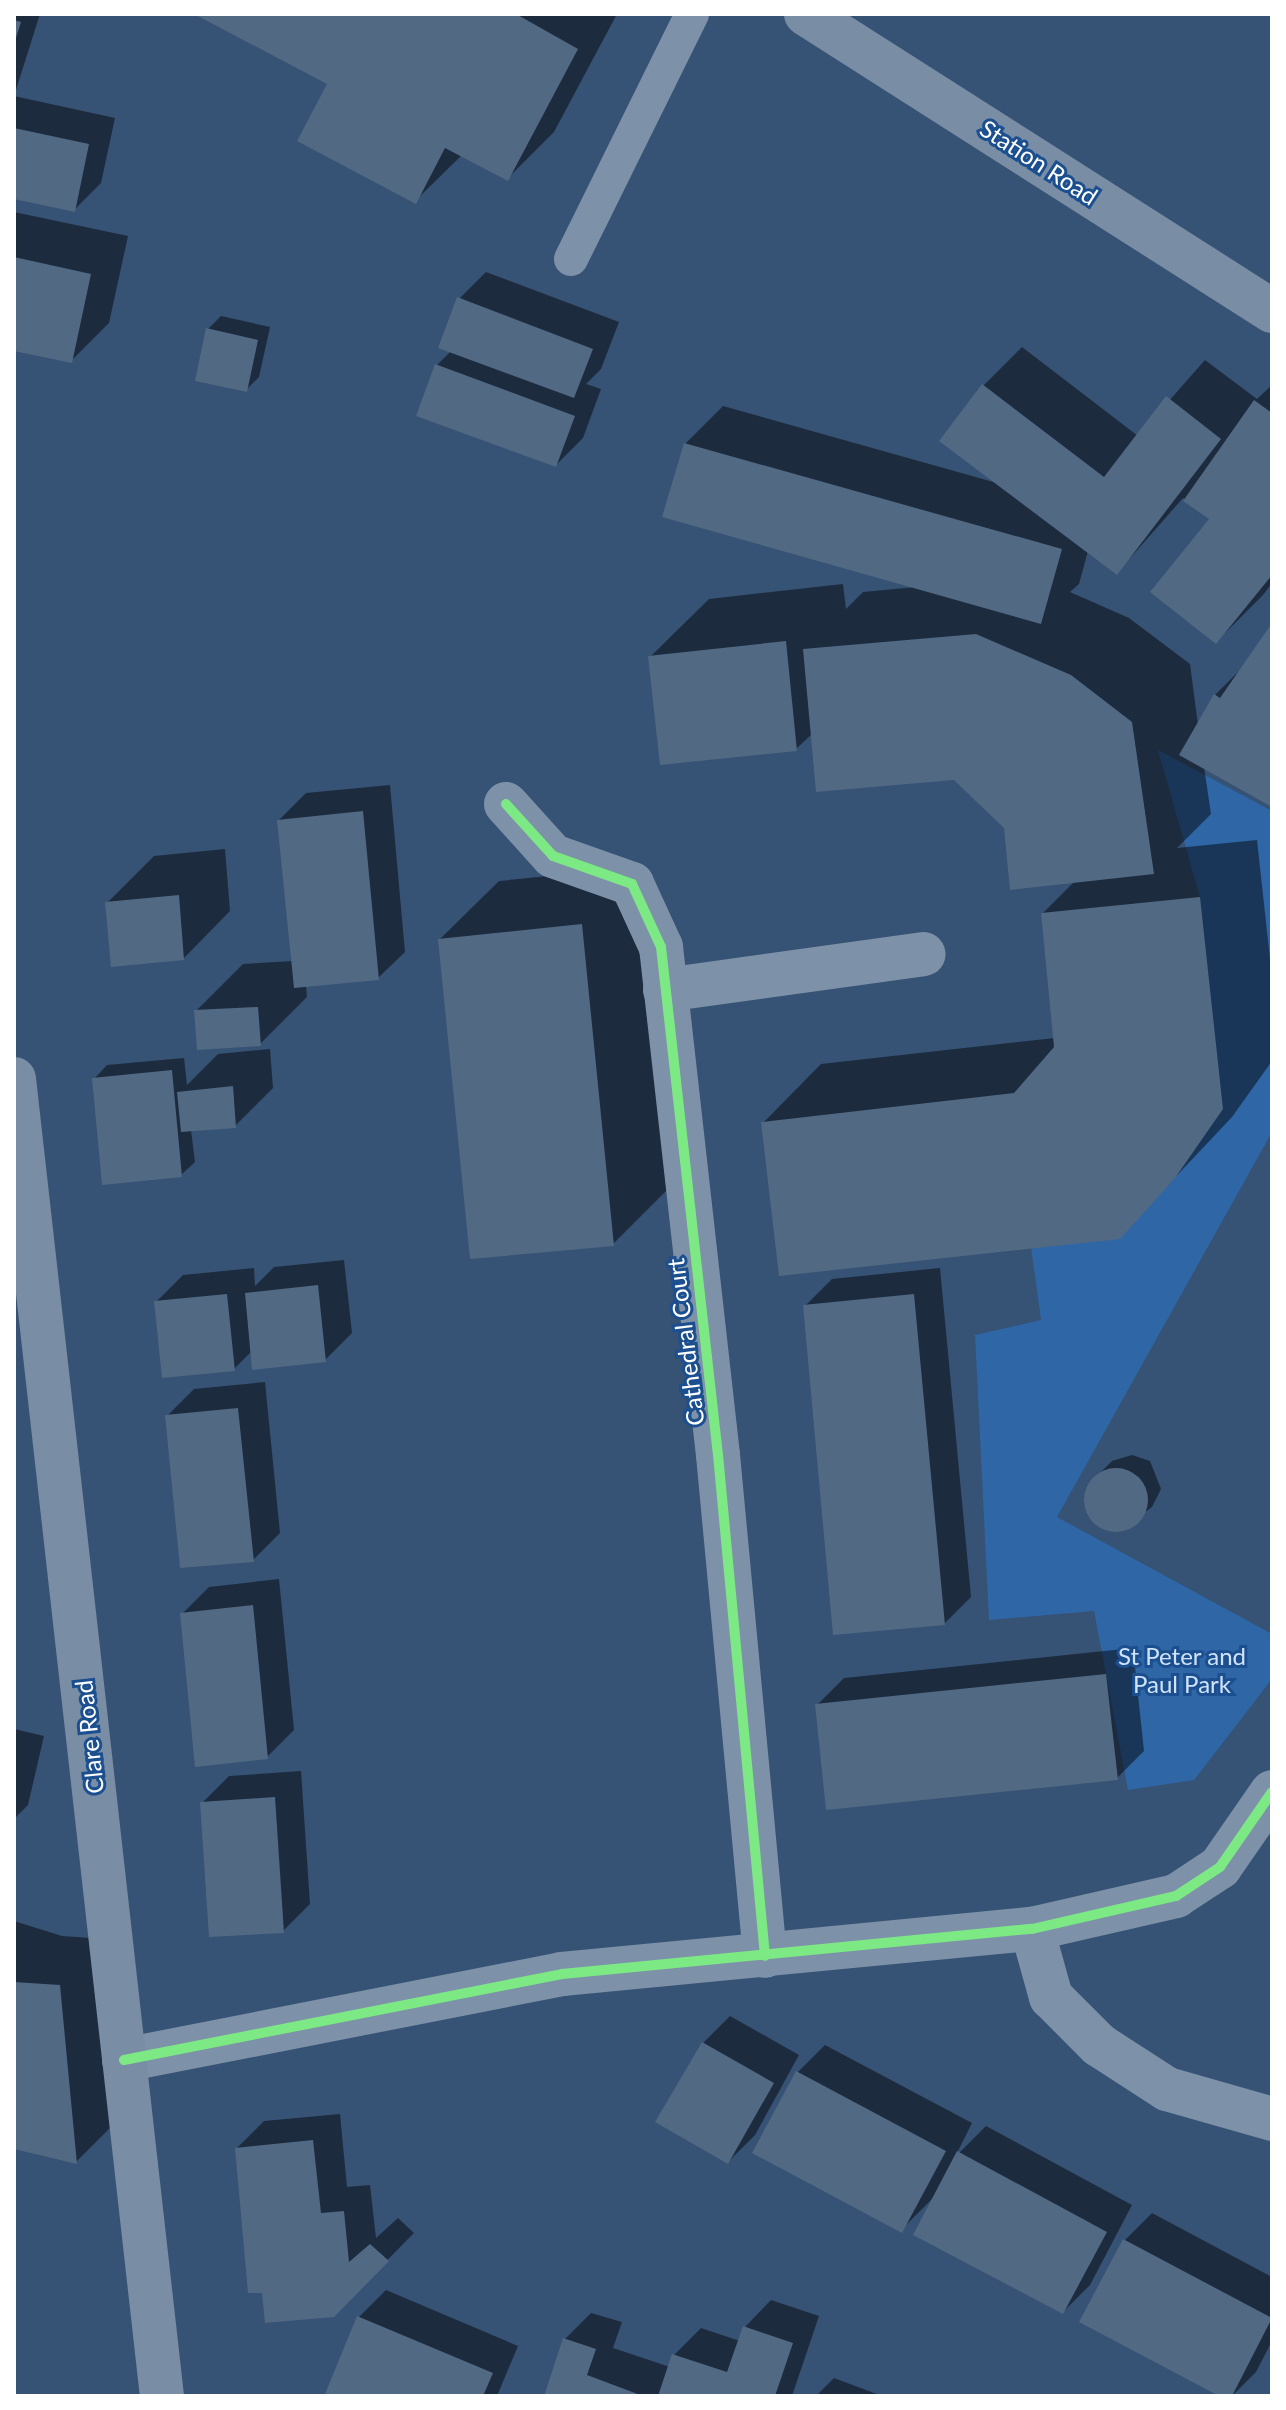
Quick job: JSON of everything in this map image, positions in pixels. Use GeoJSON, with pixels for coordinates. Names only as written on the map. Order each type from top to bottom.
{"type":"FeatureCollection","features":[{"type":"Feature","properties":{"kind":"main road","name":"Station Road"},"geometry":{"type":"LineString","coordinates":[[806,14],[1272,311]]}},
{"type":"Feature","properties":{"kind":"main road","name":"Clare Road"},"geometry":{"type":"LineString","coordinates":[[14,1079],[162,2396]]}},
{"type":"Feature","properties":{"kind":"street","name":"Cathedral Court"},"geometry":{"type":"LineString","coordinates":[[506,804],[553,856],[632,884],[661,947],[720,1470],[765,1956]]}},
{"type":"Feature","properties":{"kind":"street"},"geometry":{"type":"LineString","coordinates":[[665,990],[924,954]]}},
{"type":"Feature","properties":{"kind":"street"},"geometry":{"type":"LineString","coordinates":[[124,2060],[562,1974],[1032,1929],[1176,1896],[1220,1867],[1272,1792]]}},
{"type":"Feature","properties":{"kind":"street"},"geometry":{"type":"LineString","coordinates":[[1032,1929],[1051,1997],[1099,2045],[1167,2089],[1272,2119]]}},
{"type":"Feature","properties":{"kind":"lane"},"geometry":{"type":"LineString","coordinates":[[571,259],[692,14]]}},
{"type":"Feature","properties":{"kind":"green space","name":"St Peter and Paul Park"},"geometry":{"type":"Polygon","coordinates":[[[1158,750],[1272,811],[1272,1132],[1057,1517],[1272,1634],[1272,1679],[1194,1780],[1128,1790],[1094,1611],[989,1620],[975,1335],[1041,1320],[1031,1247],[1200,897],[1158,750]]]}},
{"type":"Feature","properties":{"kind":"building"},"geometry":{"type":"Polygon","coordinates":[[[194,14],[516,14],[578,49],[508,181],[445,148],[416,204],[297,141],[327,84],[194,14]]]}},
{"type":"Feature","properties":{"kind":"building"},"geometry":{"type":"Polygon","coordinates":[[[14,20],[21,22],[15,41],[14,41],[14,20]]]}},
{"type":"Feature","properties":{"kind":"building"},"geometry":{"type":"Polygon","coordinates":[[[14,128],[89,144],[75,212],[14,199],[14,128]]]}},
{"type":"Feature","properties":{"kind":"building"},"geometry":{"type":"Polygon","coordinates":[[[14,257],[91,274],[72,363],[14,351],[14,257]]]}},
{"type":"Feature","properties":{"kind":"building"},"geometry":{"type":"Polygon","coordinates":[[[457,297],[593,349],[574,398],[438,348],[457,297]]]}},
{"type":"Feature","properties":{"kind":"building"},"geometry":{"type":"Polygon","coordinates":[[[206,328],[258,340],[247,392],[195,381],[206,328]]]}},
{"type":"Feature","properties":{"kind":"building"},"geometry":{"type":"Polygon","coordinates":[[[435,364],[575,416],[556,467],[416,416],[435,364]]]}},
{"type":"Feature","properties":{"kind":"building"},"geometry":{"type":"Polygon","coordinates":[[[982,384],[1104,477],[1166,396],[1221,439],[1117,575],[939,441],[982,384]]]}},
{"type":"Feature","properties":{"kind":"building"},"geometry":{"type":"Polygon","coordinates":[[[1254,400],[1272,413],[1272,575],[1216,644],[1150,592],[1209,519],[1183,501],[1254,400]]]}},
{"type":"Feature","properties":{"kind":"building"},"geometry":{"type":"Polygon","coordinates":[[[684,443],[1062,549],[1041,624],[662,517],[684,443]]]}},
{"type":"Feature","properties":{"kind":"building"},"geometry":{"type":"Polygon","coordinates":[[[1272,623],[1272,807],[1179,755],[1214,694],[1220,698],[1272,623]]]}},
{"type":"Feature","properties":{"kind":"building"},"geometry":{"type":"Polygon","coordinates":[[[976,634],[1071,675],[1132,722],[1154,874],[1010,890],[1004,828],[954,780],[816,792],[803,649],[976,634]]]}},
{"type":"Feature","properties":{"kind":"building"},"geometry":{"type":"Polygon","coordinates":[[[786,641],[797,751],[660,765],[648,656],[786,641]]]}},
{"type":"Feature","properties":{"kind":"building"},"geometry":{"type":"Polygon","coordinates":[[[363,811],[379,980],[294,988],[277,820],[363,811]]]}},
{"type":"Feature","properties":{"kind":"building"},"geometry":{"type":"Polygon","coordinates":[[[179,895],[184,960],[111,967],[105,902],[179,895]]]}},
{"type":"Feature","properties":{"kind":"building"},"geometry":{"type":"Polygon","coordinates":[[[1200,897],[1223,1109],[1175,1178],[1120,1239],[779,1276],[761,1122],[1014,1093],[1054,1047],[1041,913],[1200,897]]]}},
{"type":"Feature","properties":{"kind":"building"},"geometry":{"type":"Polygon","coordinates":[[[582,924],[614,1246],[470,1259],[438,939],[582,924]]]}},
{"type":"Feature","properties":{"kind":"building"},"geometry":{"type":"Polygon","coordinates":[[[258,1007],[261,1046],[197,1050],[194,1010],[258,1007]]]}},
{"type":"Feature","properties":{"kind":"building"},"geometry":{"type":"Polygon","coordinates":[[[172,1070],[182,1177],[102,1185],[92,1078],[172,1070]]]}},
{"type":"Feature","properties":{"kind":"building"},"geometry":{"type":"Polygon","coordinates":[[[233,1086],[236,1128],[181,1132],[177,1092],[233,1086]]]}},
{"type":"Feature","properties":{"kind":"building"},"geometry":{"type":"Polygon","coordinates":[[[318,1285],[326,1362],[252,1370],[245,1293],[318,1285]]]}},
{"type":"Feature","properties":{"kind":"building"},"geometry":{"type":"Polygon","coordinates":[[[227,1294],[235,1371],[162,1378],[154,1301],[227,1294]]]}},
{"type":"Feature","properties":{"kind":"building"},"geometry":{"type":"Polygon","coordinates":[[[914,1294],[945,1625],[833,1635],[803,1305],[914,1294]]]}},
{"type":"Feature","properties":{"kind":"building"},"geometry":{"type":"Polygon","coordinates":[[[238,1408],[254,1562],[180,1568],[165,1415],[238,1408]]]}},
{"type":"Feature","properties":{"kind":"building"},"geometry":{"type":"Polygon","coordinates":[[[1110,1468],[1122,1468],[1139,1477],[1146,1488],[1146,1512],[1139,1523],[1122,1532],[1110,1532],[1098,1527],[1089,1518],[1084,1506],[1084,1494],[1089,1482],[1098,1473],[1110,1468]]]}},
{"type":"Feature","properties":{"kind":"building"},"geometry":{"type":"Polygon","coordinates":[[[253,1605],[268,1759],[195,1767],[180,1613],[253,1605]]]}},
{"type":"Feature","properties":{"kind":"building"},"geometry":{"type":"Polygon","coordinates":[[[1106,1674],[1118,1780],[826,1810],[815,1704],[1106,1674]]]}},
{"type":"Feature","properties":{"kind":"building"},"geometry":{"type":"Polygon","coordinates":[[[275,1797],[284,1933],[209,1937],[200,1802],[275,1797]]]}},
{"type":"Feature","properties":{"kind":"building"},"geometry":{"type":"Polygon","coordinates":[[[14,1982],[60,1985],[77,2164],[14,2149],[14,1982]]]}},
{"type":"Feature","properties":{"kind":"building"},"geometry":{"type":"Polygon","coordinates":[[[702,2042],[774,2083],[728,2164],[655,2122],[702,2042]]]}},
{"type":"Feature","properties":{"kind":"building"},"geometry":{"type":"Polygon","coordinates":[[[796,2071],[946,2151],[902,2233],[752,2153],[796,2071]]]}},
{"type":"Feature","properties":{"kind":"building"},"geometry":{"type":"Polygon","coordinates":[[[313,2140],[321,2213],[344,2211],[349,2262],[370,2244],[389,2261],[334,2317],[265,2323],[262,2293],[248,2293],[235,2148],[313,2140]]]}},
{"type":"Feature","properties":{"kind":"building"},"geometry":{"type":"Polygon","coordinates":[[[957,2151],[1107,2232],[1063,2314],[913,2235],[957,2151]]]}},
{"type":"Feature","properties":{"kind":"building"},"geometry":{"type":"Polygon","coordinates":[[[1123,2239],[1272,2318],[1232,2396],[1219,2396],[1079,2322],[1123,2239]]]}},
{"type":"Feature","properties":{"kind":"building"},"geometry":{"type":"Polygon","coordinates":[[[357,2316],[493,2373],[483,2396],[325,2394],[357,2316]]]}},
{"type":"Feature","properties":{"kind":"building"},"geometry":{"type":"Polygon","coordinates":[[[743,2326],[793,2343],[775,2396],[658,2396],[672,2354],[727,2372],[743,2326]]]}},
{"type":"Feature","properties":{"kind":"building"},"geometry":{"type":"Polygon","coordinates":[[[563,2338],[596,2349],[587,2375],[643,2396],[544,2396],[563,2338]]]}},
{"type":"Feature","properties":{"kind":"cycle path"},"geometry":{"type":"LineString","coordinates":[[506,804],[553,856],[632,884],[661,947],[718,1455],[765,1956]]}},
{"type":"Feature","properties":{"kind":"cycle path"},"geometry":{"type":"LineString","coordinates":[[124,2060],[562,1974],[1032,1929],[1176,1896],[1220,1867],[1272,1792]]}}]}
